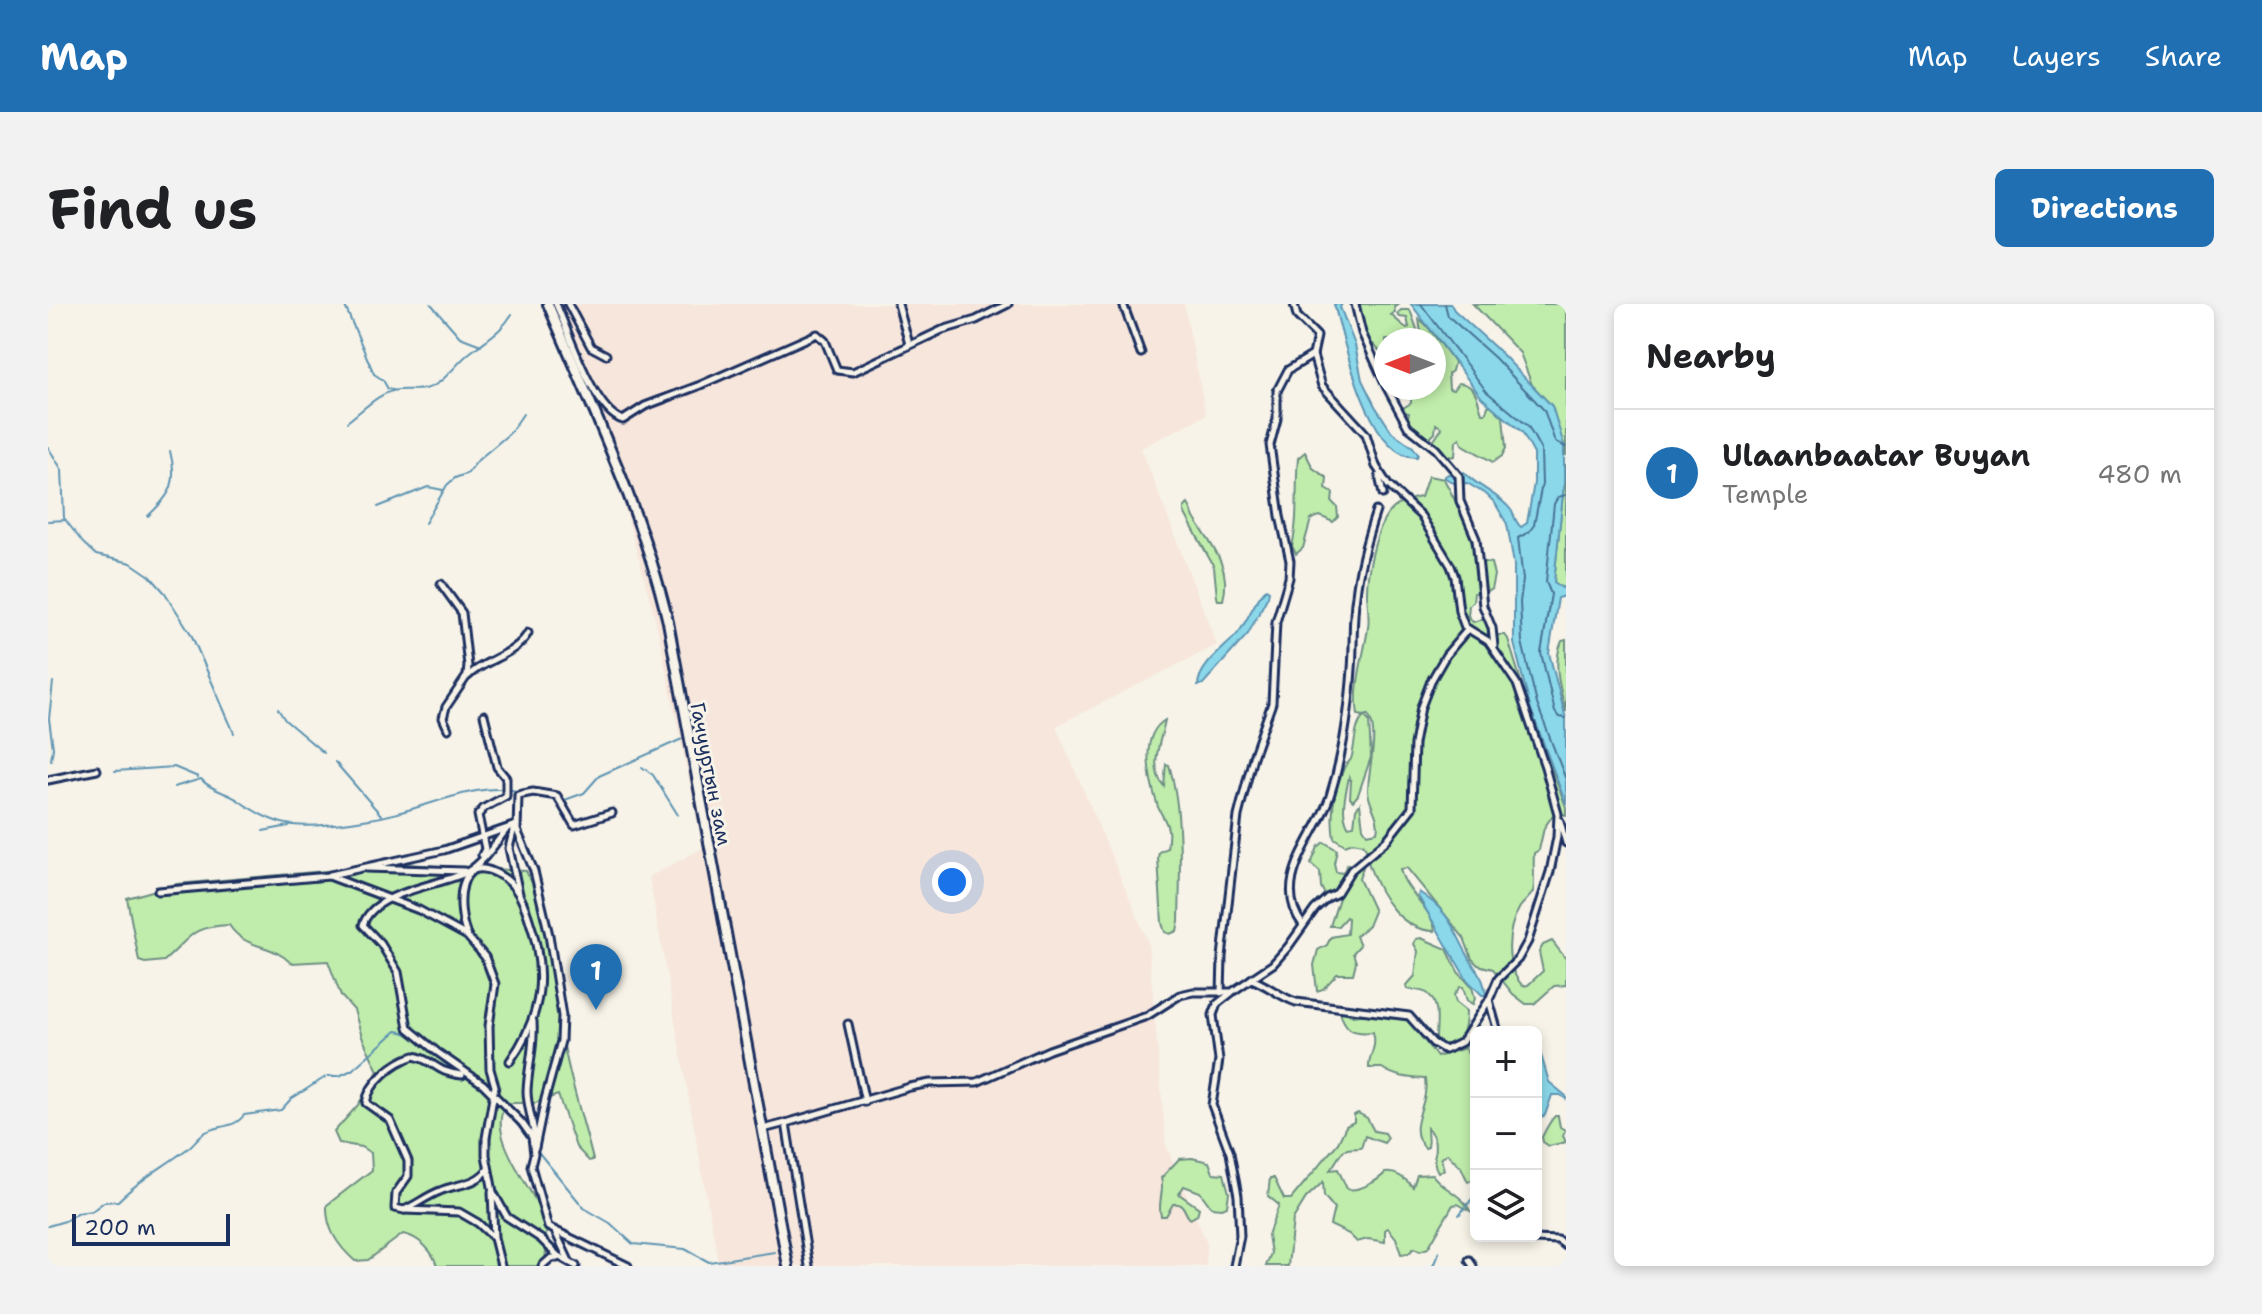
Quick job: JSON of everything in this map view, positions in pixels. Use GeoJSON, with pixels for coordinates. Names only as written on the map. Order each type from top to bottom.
{"type":"FeatureCollection","features":[{"type":"Feature","properties":{"kind":"main road","name":"Гачууртын зам"},"geometry":{"type":"LineString","coordinates":[[548,304],[655,567],[668,622],[694,776],[788,1266]]}},
{"type":"Feature","properties":{"kind":"street"},"geometry":{"type":"LineString","coordinates":[[556,304],[598,397],[618,419],[623,420],[645,406],[817,334],[825,341],[837,370],[847,373],[1008,304]]}},
{"type":"Feature","properties":{"kind":"street"},"geometry":{"type":"LineString","coordinates":[[568,304],[591,347],[606,355]]}},
{"type":"Feature","properties":{"kind":"street"},"geometry":{"type":"LineString","coordinates":[[898,304],[909,344]]}},
{"type":"Feature","properties":{"kind":"street"},"geometry":{"type":"LineString","coordinates":[[1123,304],[1141,353]]}},
{"type":"Feature","properties":{"kind":"street"},"geometry":{"type":"LineString","coordinates":[[1294,304],[1297,316],[1317,336],[1313,355],[1322,386],[1360,424],[1370,444],[1383,494]]}},
{"type":"Feature","properties":{"kind":"street"},"geometry":{"type":"LineString","coordinates":[[1355,304],[1362,333],[1374,360]]}},
{"type":"Feature","properties":{"kind":"street"},"geometry":{"type":"LineString","coordinates":[[1221,993],[1222,957],[1238,816],[1253,757],[1272,703],[1276,622],[1289,578],[1290,561],[1270,445],[1277,419],[1277,391],[1288,370],[1313,355]]}},
{"type":"Feature","properties":{"kind":"street"},"geometry":{"type":"LineString","coordinates":[[1393,400],[1408,427],[1436,449],[1459,476],[1460,501],[1476,539],[1483,606],[1492,628],[1494,647]]}},
{"type":"Feature","properties":{"kind":"street"},"geometry":{"type":"LineString","coordinates":[[1376,466],[1388,485],[1421,516],[1451,566],[1459,611],[1468,629],[1494,647],[1517,684],[1566,843]]}},
{"type":"Feature","properties":{"kind":"street"},"geometry":{"type":"LineString","coordinates":[[1303,925],[1295,915],[1290,897],[1292,874],[1324,810],[1338,767],[1350,696],[1356,593],[1367,537],[1376,511]]}},
{"type":"Feature","properties":{"kind":"street"},"geometry":{"type":"LineString","coordinates":[[441,584],[462,613],[467,676]]}},
{"type":"Feature","properties":{"kind":"street"},"geometry":{"type":"LineString","coordinates":[[1234,1266],[1240,1236],[1238,1196],[1230,1153],[1212,1105],[1219,1060],[1213,1015],[1217,1004],[1273,964],[1315,909],[1337,893],[1351,870],[1386,841],[1412,808],[1414,744],[1421,707],[1446,655],[1468,629]]}},
{"type":"Feature","properties":{"kind":"street"},"geometry":{"type":"LineString","coordinates":[[448,729],[443,718],[446,707],[467,676],[477,667],[518,645],[528,633]]}},
{"type":"Feature","properties":{"kind":"street"},"geometry":{"type":"LineString","coordinates":[[477,864],[485,849],[478,815],[484,808],[506,796],[506,778],[497,767],[484,715]]}},
{"type":"Feature","properties":{"kind":"street"},"geometry":{"type":"LineString","coordinates":[[48,780],[97,770]]}},
{"type":"Feature","properties":{"kind":"street"},"geometry":{"type":"LineString","coordinates":[[612,813],[574,825],[557,796],[533,792],[518,795],[518,835],[530,857],[542,901],[562,1016],[561,1041],[531,1158],[534,1177],[548,1227],[628,1266]]}},
{"type":"Feature","properties":{"kind":"street"},"geometry":{"type":"LineString","coordinates":[[1251,979],[1296,1002],[1409,1016],[1433,1043],[1445,1050],[1462,1042],[1489,1000],[1498,979],[1518,959],[1528,941],[1550,872],[1558,814]]}},
{"type":"Feature","properties":{"kind":"street"},"geometry":{"type":"LineString","coordinates":[[158,891],[329,876],[424,855],[518,825]]}},
{"type":"Feature","properties":{"kind":"street"},"geometry":{"type":"LineString","coordinates":[[518,825],[513,828],[509,848],[519,894],[536,939],[541,972],[533,1018],[534,1038],[527,1094],[535,1127],[535,1152]]}},
{"type":"Feature","properties":{"kind":"street"},"geometry":{"type":"LineString","coordinates":[[506,830],[469,871],[445,881],[411,889],[390,899],[371,912],[363,925],[381,944],[398,972],[406,1025],[437,1052],[483,1084],[529,1132],[535,1152]]}},
{"type":"Feature","properties":{"kind":"street"},"geometry":{"type":"LineString","coordinates":[[359,867],[469,871]]}},
{"type":"Feature","properties":{"kind":"street"},"geometry":{"type":"LineString","coordinates":[[467,936],[459,900],[461,887],[470,874],[483,870],[499,874],[519,894]]}},
{"type":"Feature","properties":{"kind":"street"},"geometry":{"type":"LineString","coordinates":[[329,876],[419,910],[467,936],[485,957],[495,984],[489,1026],[490,1069],[495,1096],[486,1138],[494,1207],[494,1238],[501,1266]]}},
{"type":"Feature","properties":{"kind":"street"},"geometry":{"type":"LineString","coordinates":[[763,1129],[930,1083],[977,1082],[1049,1050],[1147,1016],[1180,995],[1232,992]]}},
{"type":"Feature","properties":{"kind":"street"},"geometry":{"type":"LineString","coordinates":[[1489,1000],[1496,1026]]}},
{"type":"Feature","properties":{"kind":"street"},"geometry":{"type":"LineString","coordinates":[[510,1061],[533,1018]]}},
{"type":"Feature","properties":{"kind":"street"},"geometry":{"type":"LineString","coordinates":[[848,1024],[865,1102]]}},
{"type":"Feature","properties":{"kind":"street"},"geometry":{"type":"LineString","coordinates":[[462,1075],[446,1074],[414,1056],[385,1071],[367,1096],[366,1103],[394,1126],[407,1159],[408,1176],[394,1200],[395,1208],[459,1212],[478,1223],[494,1238]]}},
{"type":"Feature","properties":{"kind":"street"},"geometry":{"type":"LineString","coordinates":[[786,1123],[809,1266]]}},
{"type":"Feature","properties":{"kind":"street"},"geometry":{"type":"LineString","coordinates":[[404,1210],[439,1191],[474,1180],[488,1168]]}},
{"type":"Feature","properties":{"kind":"street"},"geometry":{"type":"LineString","coordinates":[[490,1182],[507,1217],[541,1239],[562,1259]]}},
{"type":"Feature","properties":{"kind":"street"},"geometry":{"type":"LineString","coordinates":[[555,1230],[569,1261]]}},
{"type":"Feature","properties":{"kind":"street"},"geometry":{"type":"LineString","coordinates":[[1542,1239],[1566,1243]]}},
{"type":"Feature","properties":{"kind":"street"},"geometry":{"type":"LineString","coordinates":[[542,1266],[551,1258],[569,1261],[576,1266]]}},
{"type":"Feature","properties":{"kind":"street"},"geometry":{"type":"LineString","coordinates":[[614,1259],[618,1266]]}},
{"type":"Feature","properties":{"kind":"street"},"geometry":{"type":"LineString","coordinates":[[1469,1260],[1473,1266]]}},
{"type":"Feature","properties":{"kind":"shaded area"},"geometry":{"type":"Polygon","coordinates":[[[546,304],[1184,304],[1206,415],[1141,448],[1217,645],[1056,726],[1148,942],[1166,1145],[1207,1244],[1206,1266],[719,1266],[649,877],[703,848],[656,622],[618,483],[546,304]]]}},
{"type":"Feature","properties":{"kind":"green space"},"geometry":{"type":"Polygon","coordinates":[[[1355,304],[1400,304],[1394,307],[1395,312],[1391,315],[1406,328],[1374,328],[1374,345],[1365,339],[1355,304]]]}},
{"type":"Feature","properties":{"kind":"green space"},"geometry":{"type":"Polygon","coordinates":[[[1473,304],[1566,304],[1566,456],[1552,406],[1532,385],[1520,353],[1473,304]]]}},
{"type":"Feature","properties":{"kind":"green space"},"geometry":{"type":"Polygon","coordinates":[[[1401,310],[1410,310],[1417,328],[1406,328],[1409,327],[1407,318],[1397,314],[1401,310]]]}},
{"type":"Feature","properties":{"kind":"green space"},"geometry":{"type":"Polygon","coordinates":[[[1419,319],[1428,328],[1420,328],[1419,319]]]}},
{"type":"Feature","properties":{"kind":"green space"},"geometry":{"type":"Polygon","coordinates":[[[1446,351],[1454,362],[1448,374],[1449,389],[1453,390],[1458,383],[1469,386],[1482,413],[1486,413],[1491,405],[1503,417],[1506,448],[1502,456],[1493,462],[1462,444],[1460,438],[1456,441],[1455,456],[1441,453],[1433,442],[1442,428],[1436,424],[1435,433],[1428,440],[1411,427],[1407,421],[1409,413],[1404,412],[1403,408],[1411,400],[1446,400],[1446,351]]]}},
{"type":"Feature","properties":{"kind":"green space"},"geometry":{"type":"Polygon","coordinates":[[[1305,452],[1313,468],[1327,478],[1326,489],[1333,493],[1332,502],[1337,507],[1338,517],[1333,522],[1320,516],[1311,519],[1303,548],[1296,554],[1292,546],[1298,458],[1305,452]]]}},
{"type":"Feature","properties":{"kind":"green space"},"geometry":{"type":"Polygon","coordinates":[[[1566,464],[1566,585],[1562,588],[1554,582],[1566,464]]]}},
{"type":"Feature","properties":{"kind":"green space"},"geometry":{"type":"Polygon","coordinates":[[[1428,476],[1444,479],[1466,522],[1477,561],[1491,563],[1494,575],[1491,590],[1474,593],[1468,616],[1473,622],[1485,618],[1492,635],[1505,635],[1508,639],[1566,807],[1566,815],[1555,812],[1544,828],[1539,850],[1534,853],[1533,892],[1515,916],[1510,937],[1510,959],[1523,986],[1543,971],[1539,952],[1543,945],[1552,941],[1566,959],[1566,985],[1554,986],[1534,1004],[1526,1004],[1513,994],[1493,969],[1478,965],[1472,959],[1464,938],[1407,868],[1400,869],[1403,877],[1429,915],[1435,931],[1412,925],[1394,910],[1374,879],[1363,844],[1353,842],[1345,845],[1334,838],[1335,793],[1344,768],[1351,759],[1356,731],[1364,716],[1358,715],[1357,693],[1369,623],[1367,583],[1373,550],[1389,513],[1404,502],[1421,497],[1428,476]],[[1368,715],[1364,716],[1369,721],[1371,757],[1353,801],[1350,798],[1349,777],[1344,808],[1348,826],[1354,825],[1356,809],[1360,804],[1363,828],[1367,834],[1377,832],[1378,827],[1368,790],[1373,741],[1373,731],[1368,715]]]}},
{"type":"Feature","properties":{"kind":"green space"},"geometry":{"type":"Polygon","coordinates":[[[1188,504],[1223,568],[1223,600],[1217,597],[1214,567],[1184,512],[1188,504]]]}},
{"type":"Feature","properties":{"kind":"green space"},"geometry":{"type":"Polygon","coordinates":[[[1566,640],[1566,712],[1557,667],[1559,649],[1562,641],[1566,640]]]}},
{"type":"Feature","properties":{"kind":"green space"},"geometry":{"type":"Polygon","coordinates":[[[1165,720],[1156,763],[1159,779],[1164,786],[1166,764],[1169,765],[1177,802],[1180,842],[1179,921],[1177,931],[1170,934],[1165,932],[1162,923],[1158,858],[1159,852],[1167,848],[1168,832],[1155,797],[1148,760],[1151,737],[1165,720]]]}},
{"type":"Feature","properties":{"kind":"green space"},"geometry":{"type":"Polygon","coordinates":[[[1324,842],[1337,850],[1334,863],[1336,872],[1343,873],[1347,864],[1363,867],[1359,879],[1374,911],[1368,926],[1356,936],[1360,945],[1353,953],[1356,962],[1353,974],[1337,974],[1317,991],[1314,965],[1318,950],[1327,945],[1331,937],[1347,934],[1348,918],[1338,926],[1330,926],[1340,895],[1326,897],[1321,887],[1320,872],[1311,864],[1318,847],[1324,842]]]}},
{"type":"Feature","properties":{"kind":"green space"},"geometry":{"type":"Polygon","coordinates":[[[406,864],[526,871],[536,891],[549,934],[570,1075],[593,1160],[589,1161],[576,1147],[558,1095],[535,1103],[507,1103],[501,1115],[501,1128],[511,1158],[543,1217],[546,1238],[544,1266],[437,1266],[424,1246],[403,1234],[368,1260],[355,1261],[338,1242],[328,1221],[327,1205],[372,1170],[371,1153],[361,1147],[339,1143],[334,1132],[358,1105],[378,1071],[362,1037],[354,1010],[341,996],[328,961],[291,963],[275,952],[243,939],[229,925],[198,931],[164,961],[139,961],[127,898],[177,884],[406,864]]]}},
{"type":"Feature","properties":{"kind":"green space"},"geometry":{"type":"Polygon","coordinates":[[[1421,938],[1447,949],[1458,972],[1472,987],[1475,998],[1473,1004],[1467,1001],[1463,987],[1454,995],[1456,1003],[1466,1011],[1465,1024],[1459,1039],[1449,1045],[1442,1046],[1436,1039],[1437,1014],[1431,998],[1425,992],[1407,989],[1406,986],[1415,976],[1418,951],[1414,944],[1416,939],[1421,938]]]}},
{"type":"Feature","properties":{"kind":"green space"},"geometry":{"type":"Polygon","coordinates":[[[1339,1009],[1353,1016],[1376,1013],[1387,1018],[1408,1019],[1437,1057],[1465,1048],[1470,1054],[1470,1181],[1447,1154],[1441,1158],[1444,1170],[1438,1172],[1434,1161],[1434,1139],[1427,1128],[1428,1147],[1425,1148],[1419,1140],[1417,1124],[1426,1089],[1425,1079],[1397,1075],[1382,1068],[1369,1068],[1373,1032],[1350,1029],[1339,1009]]]}},
{"type":"Feature","properties":{"kind":"green space"},"geometry":{"type":"Polygon","coordinates":[[[1358,1113],[1367,1118],[1374,1131],[1385,1133],[1388,1138],[1384,1143],[1365,1136],[1361,1148],[1342,1152],[1330,1170],[1338,1169],[1347,1189],[1362,1187],[1385,1173],[1400,1176],[1413,1187],[1417,1175],[1432,1174],[1463,1200],[1470,1211],[1458,1204],[1453,1205],[1428,1248],[1420,1251],[1414,1248],[1409,1253],[1401,1254],[1396,1238],[1388,1228],[1385,1230],[1385,1242],[1368,1239],[1357,1242],[1349,1234],[1330,1225],[1334,1208],[1324,1196],[1323,1182],[1306,1198],[1293,1219],[1288,1266],[1266,1266],[1271,1253],[1268,1235],[1279,1205],[1268,1196],[1270,1178],[1274,1178],[1284,1199],[1291,1199],[1338,1143],[1346,1126],[1354,1122],[1354,1115],[1358,1113]]]}},
{"type":"Feature","properties":{"kind":"green space"},"geometry":{"type":"Polygon","coordinates":[[[1558,1116],[1560,1127],[1565,1130],[1563,1136],[1566,1142],[1549,1146],[1542,1137],[1558,1116]]]}},
{"type":"Feature","properties":{"kind":"green space"},"geometry":{"type":"Polygon","coordinates":[[[1179,1159],[1209,1162],[1213,1173],[1224,1174],[1229,1193],[1227,1206],[1211,1207],[1200,1192],[1184,1186],[1179,1194],[1199,1208],[1197,1215],[1190,1219],[1182,1206],[1173,1204],[1166,1216],[1161,1216],[1161,1178],[1179,1159]]]}},
{"type":"Feature","properties":{"kind":"water"},"geometry":{"type":"Polygon","coordinates":[[[1334,304],[1342,304],[1340,307],[1355,345],[1362,380],[1375,406],[1392,432],[1413,447],[1417,457],[1400,452],[1385,439],[1372,419],[1352,368],[1334,304]]]}},
{"type":"Feature","properties":{"kind":"water"},"geometry":{"type":"Polygon","coordinates":[[[1411,304],[1451,304],[1552,406],[1564,445],[1564,484],[1554,582],[1562,588],[1566,585],[1566,595],[1558,598],[1549,653],[1566,719],[1566,804],[1530,707],[1514,643],[1514,564],[1507,524],[1487,495],[1467,483],[1455,484],[1444,477],[1448,474],[1458,476],[1464,472],[1506,504],[1521,527],[1527,523],[1534,483],[1534,454],[1522,432],[1482,398],[1446,350],[1446,328],[1429,328],[1411,304]]]}},
{"type":"Feature","properties":{"kind":"water"},"geometry":{"type":"Polygon","coordinates":[[[1266,589],[1268,596],[1248,634],[1198,686],[1203,671],[1239,632],[1266,589]]]}},
{"type":"Feature","properties":{"kind":"water"},"geometry":{"type":"Polygon","coordinates":[[[1419,892],[1439,907],[1451,923],[1481,977],[1486,995],[1482,995],[1467,980],[1418,896],[1419,892]]]}},
{"type":"Feature","properties":{"kind":"water"},"geometry":{"type":"Polygon","coordinates":[[[1542,1058],[1549,1082],[1566,1096],[1566,1099],[1552,1095],[1542,1117],[1542,1058]]]}},
{"type":"Feature","properties":{"kind":"waterway"},"geometry":{"type":"LineString","coordinates":[[344,304],[374,374],[383,380],[388,389],[393,390]]}},
{"type":"Feature","properties":{"kind":"waterway"},"geometry":{"type":"LineString","coordinates":[[431,304],[460,337],[481,345]]}},
{"type":"Feature","properties":{"kind":"waterway"},"geometry":{"type":"LineString","coordinates":[[347,422],[392,391],[435,385],[499,330],[512,314]]}},
{"type":"Feature","properties":{"kind":"waterway"},"geometry":{"type":"LineString","coordinates":[[425,523],[447,485],[468,473],[478,460],[510,433],[523,414]]}},
{"type":"Feature","properties":{"kind":"waterway"},"geometry":{"type":"LineString","coordinates":[[48,447],[62,470],[64,518],[96,555],[131,563],[150,576],[165,593],[191,634],[234,733]]}},
{"type":"Feature","properties":{"kind":"waterway"},"geometry":{"type":"LineString","coordinates":[[148,516],[163,501],[171,487],[173,471],[170,451]]}},
{"type":"Feature","properties":{"kind":"waterway"},"geometry":{"type":"LineString","coordinates":[[378,507],[428,487],[443,490]]}},
{"type":"Feature","properties":{"kind":"waterway"},"geometry":{"type":"LineString","coordinates":[[48,521],[66,520]]}},
{"type":"Feature","properties":{"kind":"waterway"},"geometry":{"type":"LineString","coordinates":[[51,760],[53,748],[49,719],[53,682]]}},
{"type":"Feature","properties":{"kind":"waterway"},"geometry":{"type":"LineString","coordinates":[[278,709],[285,720],[324,753]]}},
{"type":"Feature","properties":{"kind":"waterway"},"geometry":{"type":"LineString","coordinates":[[562,801],[584,793],[599,776],[682,739]]}},
{"type":"Feature","properties":{"kind":"waterway"},"geometry":{"type":"LineString","coordinates":[[335,762],[381,815]]}},
{"type":"Feature","properties":{"kind":"waterway"},"geometry":{"type":"LineString","coordinates":[[115,771],[174,767],[198,777]]}},
{"type":"Feature","properties":{"kind":"waterway"},"geometry":{"type":"LineString","coordinates":[[642,767],[653,775],[678,815]]}},
{"type":"Feature","properties":{"kind":"waterway"},"geometry":{"type":"LineString","coordinates":[[174,787],[201,779],[271,819],[305,826],[382,817],[478,791],[507,789],[521,792]]}},
{"type":"Feature","properties":{"kind":"waterway"},"geometry":{"type":"LineString","coordinates":[[527,794],[556,800]]}},
{"type":"Feature","properties":{"kind":"waterway"},"geometry":{"type":"LineString","coordinates":[[263,831],[289,826]]}},
{"type":"Feature","properties":{"kind":"waterway"},"geometry":{"type":"LineString","coordinates":[[48,1226],[77,1213],[92,1211],[104,1202],[118,1201],[206,1132],[236,1122],[244,1115],[281,1110],[291,1099],[327,1076],[339,1076],[352,1070],[396,1031],[412,1036],[456,1072]]}},
{"type":"Feature","properties":{"kind":"waterway"},"geometry":{"type":"LineString","coordinates":[[462,1075],[490,1094]]}},
{"type":"Feature","properties":{"kind":"waterway"},"geometry":{"type":"LineString","coordinates":[[506,1110],[531,1143]]}},
{"type":"Feature","properties":{"kind":"waterway"},"geometry":{"type":"LineString","coordinates":[[535,1148],[584,1208],[610,1223],[633,1244],[685,1249],[709,1262],[775,1252]]}},
{"type":"Feature","properties":{"kind":"waterway"},"geometry":{"type":"LineString","coordinates":[[1459,1215],[1470,1201]]}},
{"type":"Feature","properties":{"kind":"waterway"},"geometry":{"type":"LineString","coordinates":[[1433,1266],[1439,1252]]}},
{"type":"Feature","properties":{"kind":"place","name":"Ulaanbaatar Buyan"},"geometry":{"type":"Point","coordinates":[596,1010]}}]}
